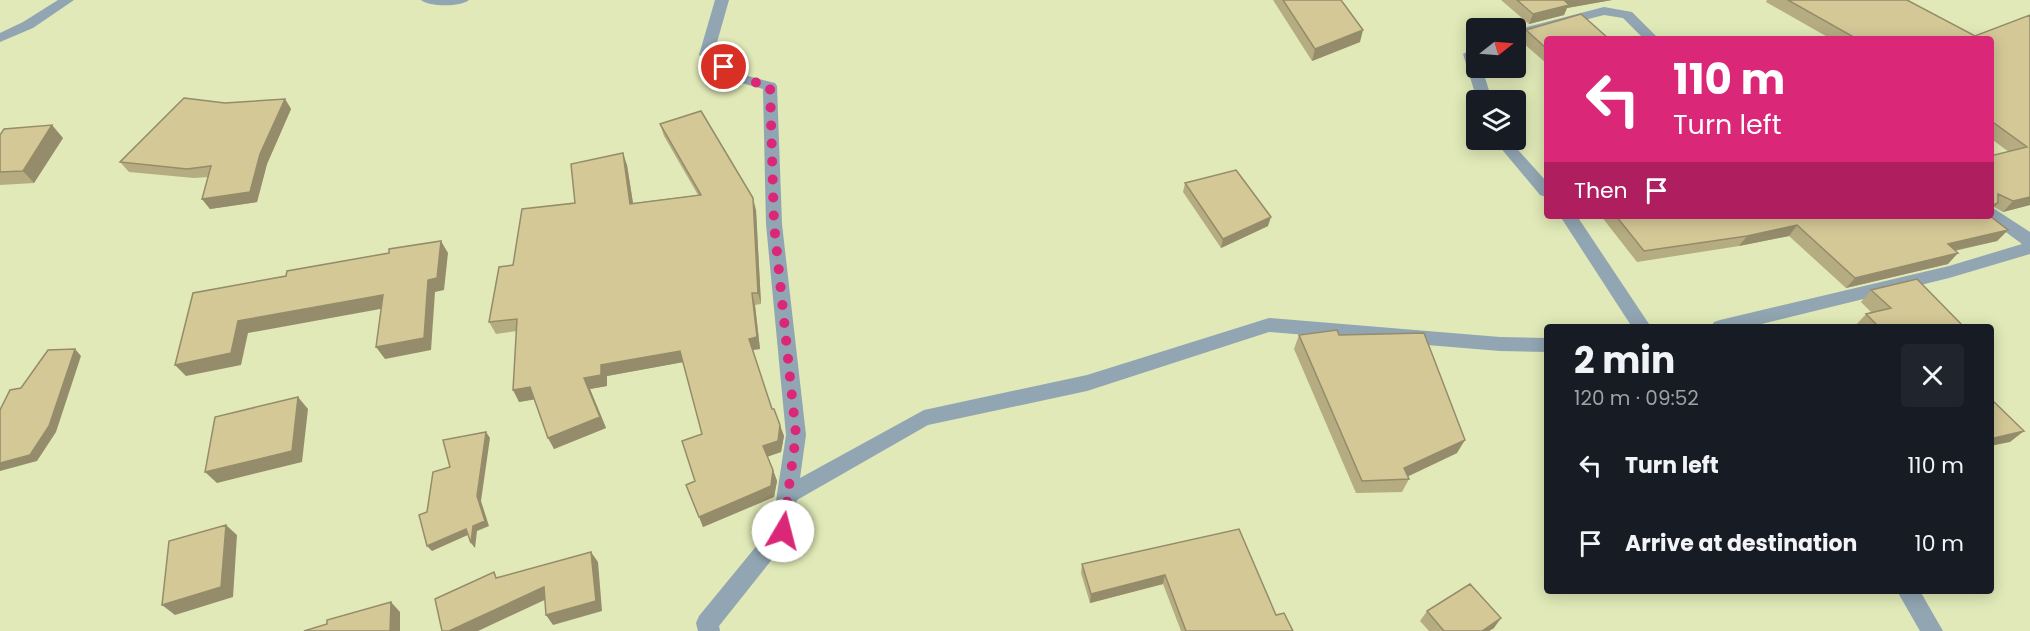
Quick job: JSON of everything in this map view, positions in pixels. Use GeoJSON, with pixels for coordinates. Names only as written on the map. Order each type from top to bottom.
{"type":"FeatureCollection","features":[{"type":"Feature","properties":{"kind":"street"},"geometry":{"type":"LineString","coordinates":[[0,38],[28,25],[67,0]]}},
{"type":"Feature","properties":{"kind":"street"},"geometry":{"type":"LineString","coordinates":[[428,0],[462,0]]}},
{"type":"Feature","properties":{"kind":"street"},"geometry":{"type":"LineString","coordinates":[[709,631],[707,623],[783,531],[796,435],[774,224],[770,86],[742,79],[706,55],[722,0]]}},
{"type":"Feature","properties":{"kind":"street"},"geometry":{"type":"LineString","coordinates":[[1526,31],[1604,11],[1627,15],[1649,36]]}},
{"type":"Feature","properties":{"kind":"street"},"geometry":{"type":"LineString","coordinates":[[1509,150],[1544,189]]}},
{"type":"Feature","properties":{"kind":"street"},"geometry":{"type":"LineString","coordinates":[[1994,215],[2030,241]]}},
{"type":"Feature","properties":{"kind":"street"},"geometry":{"type":"LineString","coordinates":[[1570,219],[1640,324]]}},
{"type":"Feature","properties":{"kind":"street"},"geometry":{"type":"LineString","coordinates":[[1736,324],[1863,294],[2030,248]]}},
{"type":"Feature","properties":{"kind":"street"},"geometry":{"type":"LineString","coordinates":[[788,495],[924,418],[1087,383],[1269,325],[1500,344],[1544,345]]}},
{"type":"Feature","properties":{"kind":"street"},"geometry":{"type":"LineString","coordinates":[[1910,594],[1932,631]]}},
{"type":"Feature","properties":{"kind":"building"},"geometry":{"type":"Polygon","coordinates":[[[1283,0],[1341,0],[1363,30],[1315,49],[1283,0]]]}},
{"type":"Feature","properties":{"kind":"building"},"geometry":{"type":"Polygon","coordinates":[[[1517,0],[1564,0],[1569,5],[1533,14],[1517,0]]]}},
{"type":"Feature","properties":{"kind":"building"},"geometry":{"type":"Polygon","coordinates":[[[1788,0],[1907,0],[1975,36],[1852,36],[1788,0]]]}},
{"type":"Feature","properties":{"kind":"building"},"geometry":{"type":"Polygon","coordinates":[[[1581,14],[1606,36],[1544,36],[1544,46],[1526,30],[1581,14]]]}},
{"type":"Feature","properties":{"kind":"building"},"geometry":{"type":"Polygon","coordinates":[[[2030,15],[2030,197],[2013,201],[1998,194],[1998,203],[1994,204],[1994,155],[2027,147],[1994,123],[1994,36],[1975,36],[2030,15]]]}},
{"type":"Feature","properties":{"kind":"building"},"geometry":{"type":"Polygon","coordinates":[[[184,98],[225,103],[285,99],[260,154],[250,192],[202,199],[211,166],[187,169],[120,162],[184,98]]]}},
{"type":"Feature","properties":{"kind":"building"},"geometry":{"type":"Polygon","coordinates":[[[701,111],[753,198],[758,293],[752,293],[757,337],[749,339],[772,409],[780,425],[778,441],[763,446],[773,470],[771,486],[699,517],[686,485],[695,481],[682,441],[702,434],[680,351],[601,365],[601,375],[584,378],[600,417],[548,438],[530,387],[513,390],[517,319],[489,322],[499,267],[513,265],[522,209],[575,203],[571,164],[623,153],[630,204],[701,195],[660,124],[701,111]]]}},
{"type":"Feature","properties":{"kind":"building"},"geometry":{"type":"Polygon","coordinates":[[[52,125],[23,171],[0,172],[0,135],[4,129],[52,125]]]}},
{"type":"Feature","properties":{"kind":"building"},"geometry":{"type":"Polygon","coordinates":[[[1236,170],[1271,217],[1223,239],[1185,183],[1236,170]]]}},
{"type":"Feature","properties":{"kind":"building"},"geometry":{"type":"Polygon","coordinates":[[[1618,219],[1994,219],[2008,230],[1948,244],[1958,253],[1855,278],[1797,225],[1747,236],[1644,251],[1618,219]]]}},
{"type":"Feature","properties":{"kind":"building"},"geometry":{"type":"Polygon","coordinates":[[[441,241],[437,278],[428,280],[424,338],[376,347],[383,295],[238,321],[231,353],[175,365],[193,293],[286,276],[287,271],[389,253],[389,249],[441,241]]]}},
{"type":"Feature","properties":{"kind":"building"},"geometry":{"type":"Polygon","coordinates":[[[1917,279],[1961,324],[1876,324],[1866,314],[1891,308],[1871,290],[1917,279]]]}},
{"type":"Feature","properties":{"kind":"building"},"geometry":{"type":"Polygon","coordinates":[[[1337,330],[1339,335],[1424,333],[1465,440],[1404,468],[1409,479],[1362,481],[1299,335],[1337,330]]]}},
{"type":"Feature","properties":{"kind":"building"},"geometry":{"type":"Polygon","coordinates":[[[75,349],[49,426],[30,455],[0,463],[0,410],[10,390],[21,388],[48,350],[75,349]]]}},
{"type":"Feature","properties":{"kind":"building"},"geometry":{"type":"Polygon","coordinates":[[[298,397],[292,451],[205,472],[215,417],[298,397]]]}},
{"type":"Feature","properties":{"kind":"building"},"geometry":{"type":"Polygon","coordinates":[[[1994,402],[2024,431],[1994,438],[1994,402]]]}},
{"type":"Feature","properties":{"kind":"building"},"geometry":{"type":"Polygon","coordinates":[[[486,432],[477,496],[485,521],[473,526],[471,543],[466,529],[427,546],[419,515],[427,512],[433,472],[450,467],[443,440],[486,432]]]}},
{"type":"Feature","properties":{"kind":"building"},"geometry":{"type":"Polygon","coordinates":[[[226,525],[221,587],[162,605],[169,541],[226,525]]]}},
{"type":"Feature","properties":{"kind":"building"},"geometry":{"type":"Polygon","coordinates":[[[1239,529],[1276,615],[1284,613],[1293,631],[1186,631],[1165,575],[1091,594],[1082,564],[1239,529]]]}},
{"type":"Feature","properties":{"kind":"building"},"geometry":{"type":"Polygon","coordinates":[[[591,552],[596,601],[546,615],[544,587],[449,631],[442,631],[435,599],[494,572],[496,578],[591,552]]]}},
{"type":"Feature","properties":{"kind":"building"},"geometry":{"type":"Polygon","coordinates":[[[1470,584],[1501,618],[1482,631],[1444,631],[1427,611],[1470,584]]]}},
{"type":"Feature","properties":{"kind":"building"},"geometry":{"type":"Polygon","coordinates":[[[391,602],[390,631],[304,631],[327,624],[327,620],[391,602]]]}},
{"type":"Feature","properties":{"kind":"route"},"geometry":{"type":"LineString","coordinates":[[724,67],[742,79],[770,86],[774,224],[796,435],[783,531]]}}]}
